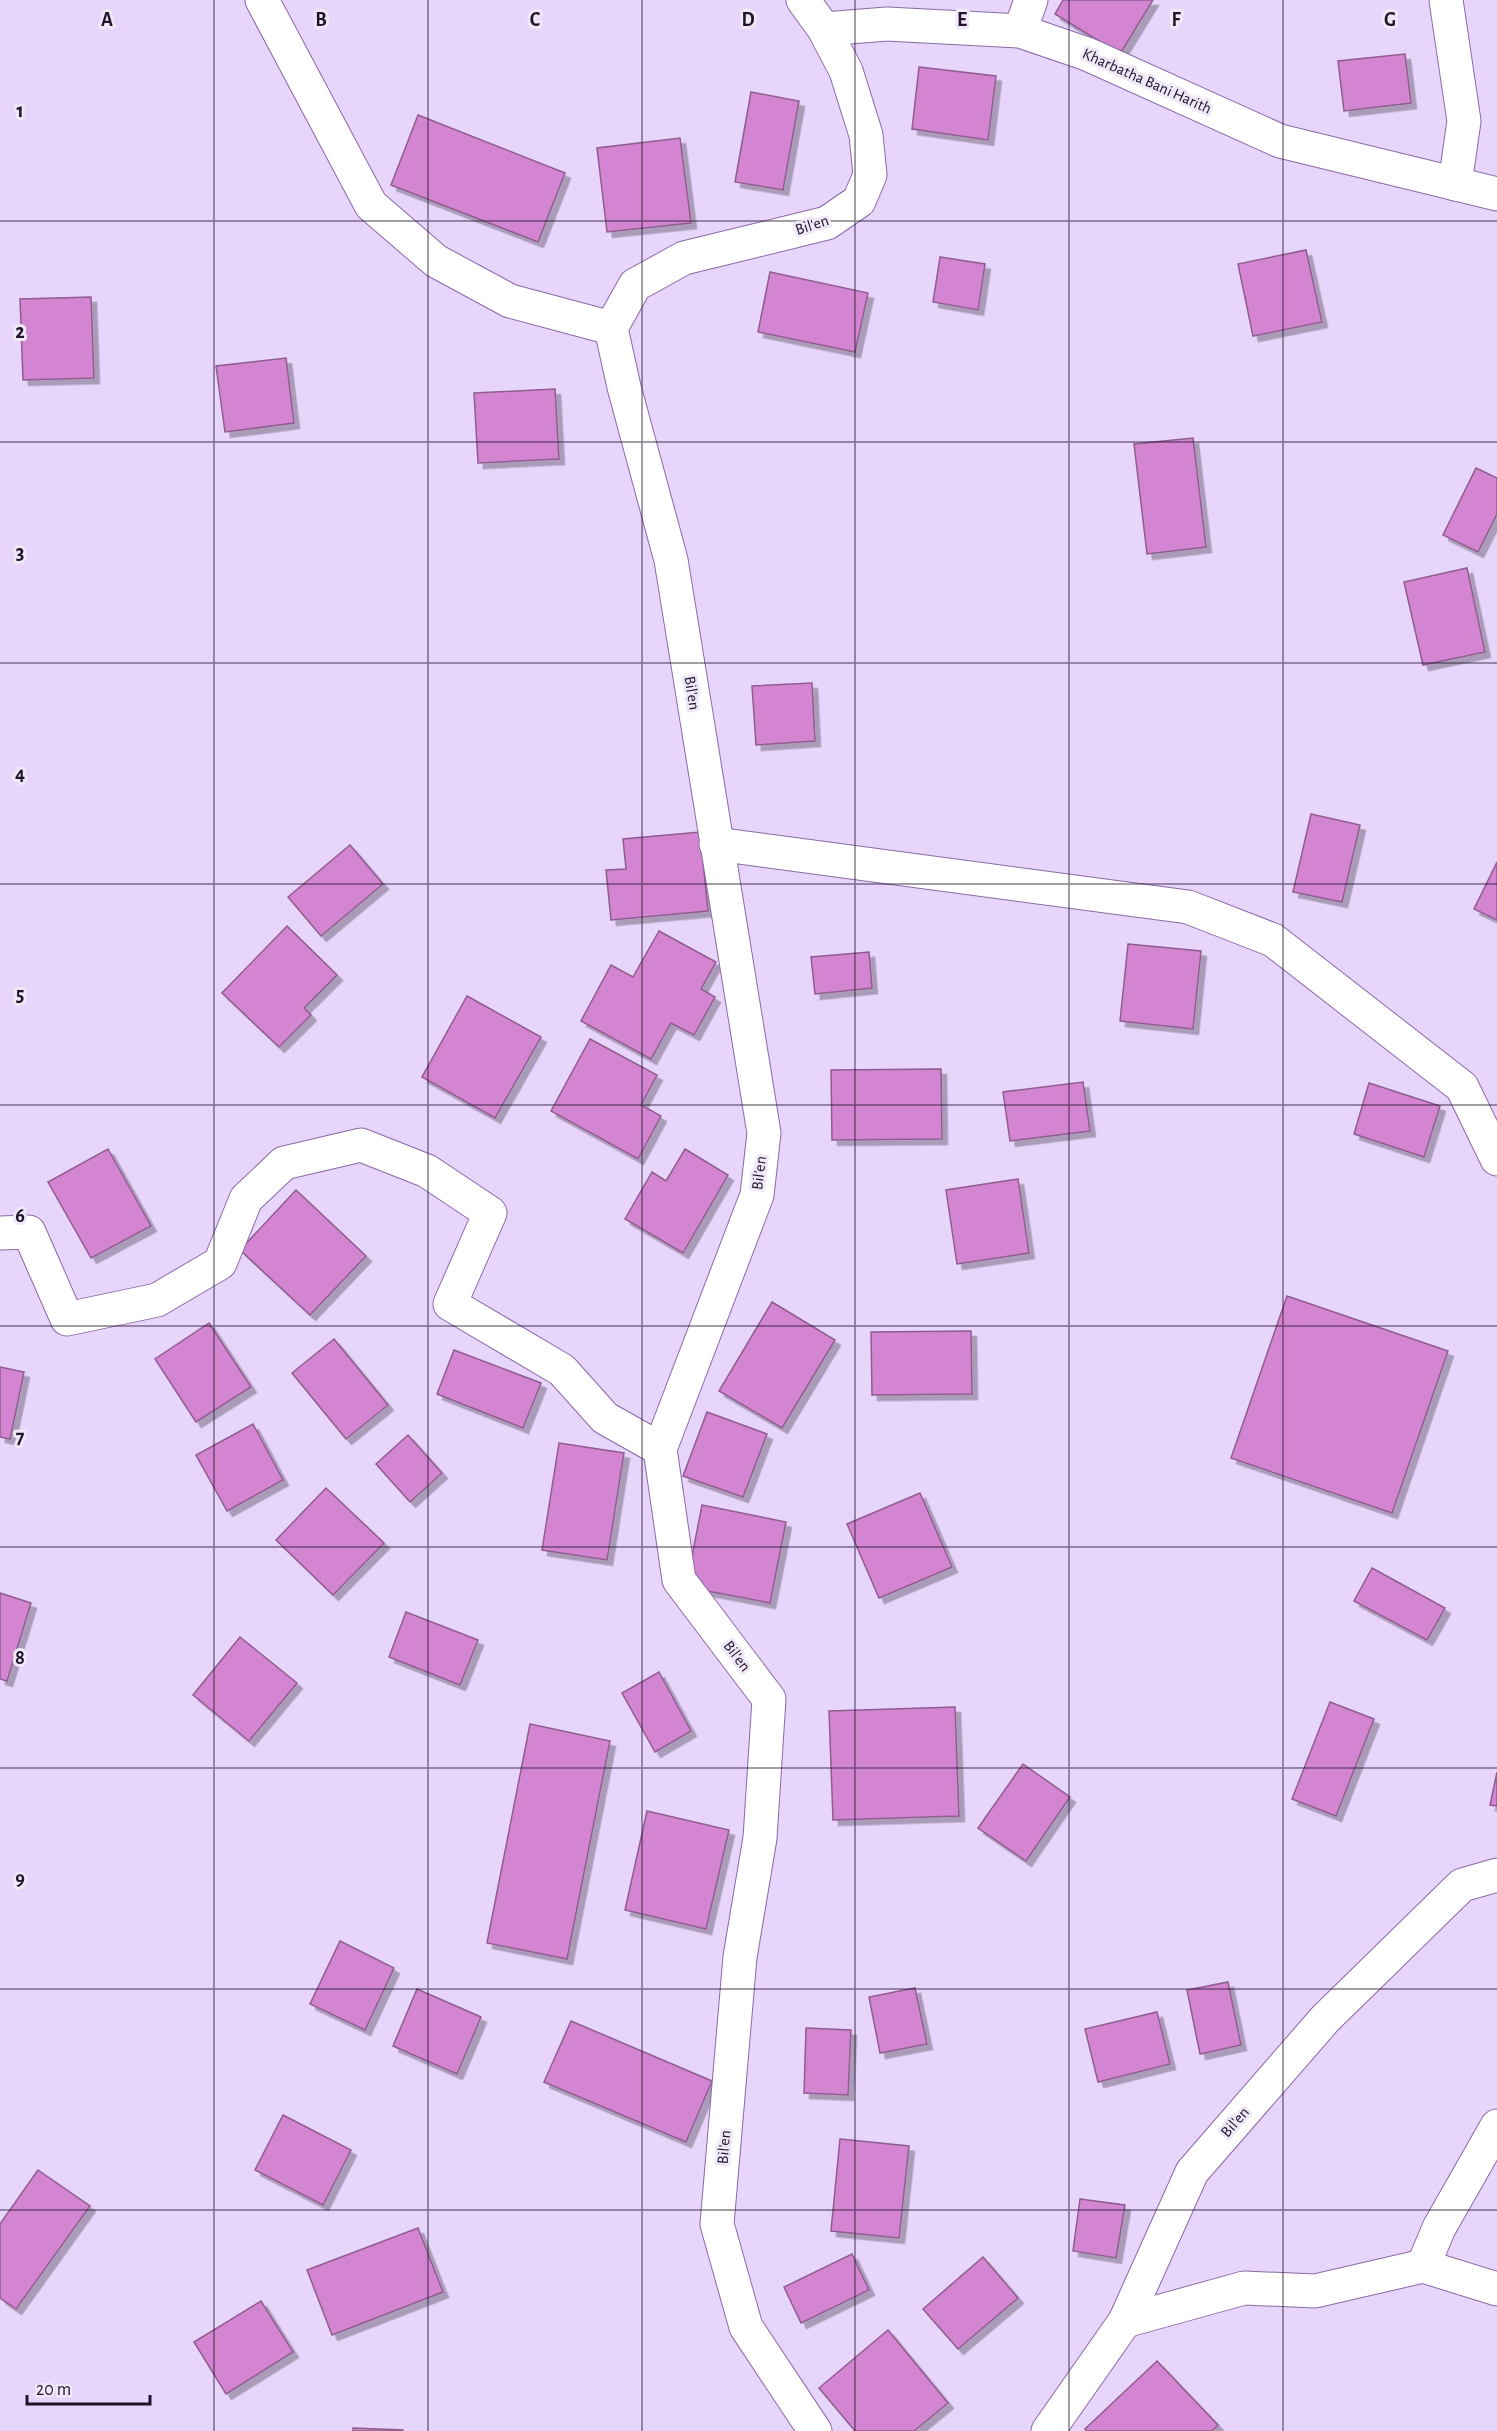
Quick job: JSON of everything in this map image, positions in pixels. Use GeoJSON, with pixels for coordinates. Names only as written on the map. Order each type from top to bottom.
{"type":"FeatureCollection","features":[{"type":"Feature","properties":{"kind":"street"},"geometry":{"type":"LineString","coordinates":[[262,0],[371,205],[436,261],[510,301],[573,320],[611,328]]}},
{"type":"Feature","properties":{"kind":"street"},"geometry":{"type":"LineString","coordinates":[[803,0],[824,29]]}},
{"type":"Feature","properties":{"kind":"street"},"geometry":{"type":"LineString","coordinates":[[1020,31],[1031,0]]}},
{"type":"Feature","properties":{"kind":"street"},"geometry":{"type":"LineString","coordinates":[[1446,0],[1464,121],[1455,184]]}},
{"type":"Feature","properties":{"kind":"street","name":"Kharbatha Bani Harith"},"geometry":{"type":"LineString","coordinates":[[824,29],[887,24],[1020,31],[1087,54],[1280,141],[1497,194]]}},
{"type":"Feature","properties":{"kind":"street","name":"Bil'en"},"geometry":{"type":"LineString","coordinates":[[815,2431],[746,2327],[717,2224],[740,1957],[760,1838],[769,1699],[679,1580],[660,1449],[757,1195],[764,1133],[670,560],[624,387],[611,328],[635,285],[684,258],[827,223],[859,201],[870,175],[866,135],[846,71],[824,29]]}},
{"type":"Feature","properties":{"kind":"street"},"geometry":{"type":"LineString","coordinates":[[716,844],[1188,907],[1272,939],[1462,1087],[1497,1160]]}},
{"type":"Feature","properties":{"kind":"street"},"geometry":{"type":"LineString","coordinates":[[0,1233],[29,1232],[67,1319],[157,1300],[220,1263],[246,1199],[284,1163],[361,1145],[427,1171],[490,1213],[450,1304],[562,1370],[605,1418],[660,1449]]}},
{"type":"Feature","properties":{"kind":"street","name":"Bil'en"},"geometry":{"type":"LineString","coordinates":[[1048,2431],[1125,2321],[1192,2172],[1325,2019],[1462,1885],[1497,1875]]}},
{"type":"Feature","properties":{"kind":"street"},"geometry":{"type":"LineString","coordinates":[[1423,2266],[1439,2228],[1497,2126]]}},
{"type":"Feature","properties":{"kind":"street"},"geometry":{"type":"LineString","coordinates":[[1125,2321],[1244,2288],[1315,2291],[1423,2266],[1497,2289]]}},
{"type":"Feature","properties":{"kind":"building"},"geometry":{"type":"Polygon","coordinates":[[[1063,0],[1153,0],[1120,54],[1055,14],[1063,0]]]}},
{"type":"Feature","properties":{"kind":"building"},"geometry":{"type":"Polygon","coordinates":[[[1405,54],[1411,103],[1344,111],[1338,61],[1405,54]]]}},
{"type":"Feature","properties":{"kind":"building"},"geometry":{"type":"Polygon","coordinates":[[[919,67],[996,76],[988,140],[912,129],[919,67]]]}},
{"type":"Feature","properties":{"kind":"building"},"geometry":{"type":"Polygon","coordinates":[[[751,92],[799,101],[783,190],[735,182],[751,92]]]}},
{"type":"Feature","properties":{"kind":"building"},"geometry":{"type":"Polygon","coordinates":[[[418,115],[565,173],[538,242],[391,185],[418,115]]]}},
{"type":"Feature","properties":{"kind":"building"},"geometry":{"type":"Polygon","coordinates":[[[680,138],[691,223],[607,232],[597,148],[680,138]]]}},
{"type":"Feature","properties":{"kind":"building"},"geometry":{"type":"Polygon","coordinates":[[[1306,250],[1322,322],[1253,336],[1238,264],[1306,250]]]}},
{"type":"Feature","properties":{"kind":"building"},"geometry":{"type":"Polygon","coordinates":[[[940,257],[985,264],[978,310],[933,302],[940,257]]]}},
{"type":"Feature","properties":{"kind":"building"},"geometry":{"type":"Polygon","coordinates":[[[770,272],[868,293],[855,352],[758,332],[770,272]]]}},
{"type":"Feature","properties":{"kind":"building"},"geometry":{"type":"Polygon","coordinates":[[[91,297],[94,378],[23,380],[20,299],[91,297]]]}},
{"type":"Feature","properties":{"kind":"building"},"geometry":{"type":"Polygon","coordinates":[[[286,358],[294,423],[225,432],[216,366],[286,358]]]}},
{"type":"Feature","properties":{"kind":"building"},"geometry":{"type":"Polygon","coordinates":[[[555,389],[559,459],[478,463],[474,393],[555,389]]]}},
{"type":"Feature","properties":{"kind":"building"},"geometry":{"type":"Polygon","coordinates":[[[1193,438],[1206,547],[1147,554],[1134,444],[1193,438]]]}},
{"type":"Feature","properties":{"kind":"building"},"geometry":{"type":"Polygon","coordinates":[[[1476,468],[1497,478],[1497,514],[1478,552],[1443,535],[1476,468]]]}},
{"type":"Feature","properties":{"kind":"building"},"geometry":{"type":"Polygon","coordinates":[[[1467,568],[1485,652],[1423,665],[1404,582],[1467,568]]]}},
{"type":"Feature","properties":{"kind":"building"},"geometry":{"type":"Polygon","coordinates":[[[812,683],[815,741],[756,745],[752,686],[812,683]]]}},
{"type":"Feature","properties":{"kind":"building"},"geometry":{"type":"Polygon","coordinates":[[[1311,814],[1360,825],[1342,902],[1293,892],[1311,814]]]}},
{"type":"Feature","properties":{"kind":"building"},"geometry":{"type":"Polygon","coordinates":[[[700,832],[708,911],[611,920],[606,870],[626,869],[623,839],[700,832]]]}},
{"type":"Feature","properties":{"kind":"building"},"geometry":{"type":"Polygon","coordinates":[[[350,845],[383,884],[321,936],[288,897],[350,845]]]}},
{"type":"Feature","properties":{"kind":"building"},"geometry":{"type":"Polygon","coordinates":[[[1497,862],[1497,920],[1474,909],[1497,862]]]}},
{"type":"Feature","properties":{"kind":"building"},"geometry":{"type":"Polygon","coordinates":[[[287,926],[337,975],[304,1008],[311,1015],[279,1047],[222,993],[287,926]]]}},
{"type":"Feature","properties":{"kind":"building"},"geometry":{"type":"Polygon","coordinates":[[[659,931],[716,962],[701,989],[715,997],[694,1035],[671,1023],[651,1059],[581,1021],[611,965],[633,977],[659,931]]]}},
{"type":"Feature","properties":{"kind":"building"},"geometry":{"type":"Polygon","coordinates":[[[1128,944],[1201,951],[1193,1029],[1120,1021],[1128,944]]]}},
{"type":"Feature","properties":{"kind":"building"},"geometry":{"type":"Polygon","coordinates":[[[869,952],[872,988],[815,994],[811,957],[869,952]]]}},
{"type":"Feature","properties":{"kind":"building"},"geometry":{"type":"Polygon","coordinates":[[[467,996],[541,1037],[495,1118],[422,1077],[467,996]]]}},
{"type":"Feature","properties":{"kind":"building"},"geometry":{"type":"Polygon","coordinates":[[[590,1039],[657,1075],[641,1105],[661,1116],[638,1159],[551,1111],[590,1039]]]}},
{"type":"Feature","properties":{"kind":"building"},"geometry":{"type":"Polygon","coordinates":[[[941,1069],[942,1139],[832,1140],[831,1070],[941,1069]]]}},
{"type":"Feature","properties":{"kind":"building"},"geometry":{"type":"Polygon","coordinates":[[[1083,1082],[1090,1131],[1010,1141],[1003,1092],[1083,1082]]]}},
{"type":"Feature","properties":{"kind":"building"},"geometry":{"type":"Polygon","coordinates":[[[1369,1083],[1440,1106],[1424,1157],[1354,1134],[1369,1083]]]}},
{"type":"Feature","properties":{"kind":"building"},"geometry":{"type":"Polygon","coordinates":[[[108,1149],[151,1226],[91,1258],[48,1182],[108,1149]]]}},
{"type":"Feature","properties":{"kind":"building"},"geometry":{"type":"Polygon","coordinates":[[[685,1149],[728,1175],[683,1253],[625,1219],[652,1172],[666,1181],[685,1149]]]}},
{"type":"Feature","properties":{"kind":"building"},"geometry":{"type":"Polygon","coordinates":[[[1018,1179],[1029,1253],[957,1264],[946,1190],[1018,1179]]]}},
{"type":"Feature","properties":{"kind":"building"},"geometry":{"type":"Polygon","coordinates":[[[296,1190],[366,1256],[310,1315],[240,1250],[296,1190]]]}},
{"type":"Feature","properties":{"kind":"building"},"geometry":{"type":"Polygon","coordinates":[[[1287,1296],[1448,1351],[1392,1513],[1231,1458],[1287,1296]]]}},
{"type":"Feature","properties":{"kind":"building"},"geometry":{"type":"Polygon","coordinates":[[[772,1302],[835,1340],[782,1428],[719,1391],[772,1302]]]}},
{"type":"Feature","properties":{"kind":"building"},"geometry":{"type":"Polygon","coordinates":[[[209,1323],[251,1387],[196,1422],[155,1359],[209,1323]]]}},
{"type":"Feature","properties":{"kind":"building"},"geometry":{"type":"Polygon","coordinates":[[[971,1331],[972,1394],[872,1395],[871,1332],[971,1331]]]}},
{"type":"Feature","properties":{"kind":"building"},"geometry":{"type":"Polygon","coordinates":[[[334,1339],[388,1405],[346,1439],[292,1373],[334,1339]]]}},
{"type":"Feature","properties":{"kind":"building"},"geometry":{"type":"Polygon","coordinates":[[[454,1350],[541,1383],[523,1428],[437,1394],[454,1350]]]}},
{"type":"Feature","properties":{"kind":"building"},"geometry":{"type":"Polygon","coordinates":[[[0,1367],[24,1372],[10,1439],[0,1437],[0,1367]]]}},
{"type":"Feature","properties":{"kind":"building"},"geometry":{"type":"Polygon","coordinates":[[[707,1412],[767,1434],[743,1497],[683,1476],[707,1412]]]}},
{"type":"Feature","properties":{"kind":"building"},"geometry":{"type":"Polygon","coordinates":[[[253,1424],[283,1480],[227,1511],[196,1455],[253,1424]]]}},
{"type":"Feature","properties":{"kind":"building"},"geometry":{"type":"Polygon","coordinates":[[[408,1435],[442,1473],[410,1502],[376,1464],[408,1435]]]}},
{"type":"Feature","properties":{"kind":"building"},"geometry":{"type":"Polygon","coordinates":[[[559,1443],[624,1453],[607,1560],[542,1550],[559,1443]]]}},
{"type":"Feature","properties":{"kind":"building"},"geometry":{"type":"Polygon","coordinates":[[[326,1488],[384,1543],[333,1595],[276,1540],[326,1488]]]}},
{"type":"Feature","properties":{"kind":"building"},"geometry":{"type":"Polygon","coordinates":[[[920,1493],[952,1567],[879,1598],[847,1524],[920,1493]]]}},
{"type":"Feature","properties":{"kind":"building"},"geometry":{"type":"Polygon","coordinates":[[[702,1505],[786,1522],[770,1603],[686,1587],[702,1505]]]}},
{"type":"Feature","properties":{"kind":"building"},"geometry":{"type":"Polygon","coordinates":[[[1372,1568],[1445,1608],[1427,1640],[1354,1601],[1372,1568]]]}},
{"type":"Feature","properties":{"kind":"building"},"geometry":{"type":"Polygon","coordinates":[[[0,1593],[31,1603],[7,1681],[0,1679],[0,1593]]]}},
{"type":"Feature","properties":{"kind":"building"},"geometry":{"type":"Polygon","coordinates":[[[406,1612],[478,1640],[460,1685],[389,1657],[406,1612]]]}},
{"type":"Feature","properties":{"kind":"building"},"geometry":{"type":"Polygon","coordinates":[[[240,1637],[297,1683],[249,1741],[193,1695],[240,1637]]]}},
{"type":"Feature","properties":{"kind":"building"},"geometry":{"type":"Polygon","coordinates":[[[659,1672],[691,1731],[655,1752],[622,1693],[659,1672]]]}},
{"type":"Feature","properties":{"kind":"building"},"geometry":{"type":"Polygon","coordinates":[[[1330,1702],[1374,1719],[1336,1816],[1292,1799],[1330,1702]]]}},
{"type":"Feature","properties":{"kind":"building"},"geometry":{"type":"Polygon","coordinates":[[[955,1707],[959,1816],[833,1820],[829,1711],[955,1707]]]}},
{"type":"Feature","properties":{"kind":"building"},"geometry":{"type":"Polygon","coordinates":[[[530,1724],[610,1741],[567,1959],[487,1943],[530,1724]]]}},
{"type":"Feature","properties":{"kind":"building"},"geometry":{"type":"Polygon","coordinates":[[[1023,1764],[1070,1797],[1026,1861],[978,1828],[1023,1764]]]}},
{"type":"Feature","properties":{"kind":"building"},"geometry":{"type":"Polygon","coordinates":[[[1497,1772],[1497,1806],[1490,1805],[1497,1772]]]}},
{"type":"Feature","properties":{"kind":"building"},"geometry":{"type":"Polygon","coordinates":[[[647,1811],[729,1830],[706,1929],[625,1910],[647,1811]]]}},
{"type":"Feature","properties":{"kind":"building"},"geometry":{"type":"Polygon","coordinates":[[[340,1941],[394,1968],[365,2030],[310,2004],[340,1941]]]}},
{"type":"Feature","properties":{"kind":"building"},"geometry":{"type":"Polygon","coordinates":[[[1228,1982],[1241,2045],[1200,2054],[1187,1990],[1228,1982]]]}},
{"type":"Feature","properties":{"kind":"building"},"geometry":{"type":"Polygon","coordinates":[[[915,1988],[927,2044],[880,2053],[869,1997],[915,1988]]]}},
{"type":"Feature","properties":{"kind":"building"},"geometry":{"type":"Polygon","coordinates":[[[417,1989],[481,2017],[457,2074],[393,2046],[417,1989]]]}},
{"type":"Feature","properties":{"kind":"building"},"geometry":{"type":"Polygon","coordinates":[[[1157,2012],[1170,2064],[1098,2082],[1085,2029],[1157,2012]]]}},
{"type":"Feature","properties":{"kind":"building"},"geometry":{"type":"Polygon","coordinates":[[[571,2021],[712,2081],[686,2142],[544,2082],[571,2021]]]}},
{"type":"Feature","properties":{"kind":"building"},"geometry":{"type":"Polygon","coordinates":[[[806,2028],[851,2030],[848,2095],[804,2093],[806,2028]]]}},
{"type":"Feature","properties":{"kind":"building"},"geometry":{"type":"Polygon","coordinates":[[[283,2115],[351,2150],[323,2205],[255,2170],[283,2115]]]}},
{"type":"Feature","properties":{"kind":"building"},"geometry":{"type":"Polygon","coordinates":[[[840,2139],[909,2146],[899,2238],[831,2231],[840,2139]]]}},
{"type":"Feature","properties":{"kind":"building"},"geometry":{"type":"Polygon","coordinates":[[[38,2170],[90,2206],[16,2309],[0,2298],[0,2224],[38,2170]]]}},
{"type":"Feature","properties":{"kind":"building"},"geometry":{"type":"Polygon","coordinates":[[[1080,2199],[1125,2205],[1116,2258],[1073,2251],[1080,2199]]]}},
{"type":"Feature","properties":{"kind":"building"},"geometry":{"type":"Polygon","coordinates":[[[418,2228],[443,2292],[332,2335],[307,2270],[418,2228]]]}},
{"type":"Feature","properties":{"kind":"building"},"geometry":{"type":"Polygon","coordinates":[[[852,2254],[869,2290],[801,2323],[784,2287],[852,2254]]]}},
{"type":"Feature","properties":{"kind":"building"},"geometry":{"type":"Polygon","coordinates":[[[983,2257],[1018,2298],[958,2349],[923,2309],[983,2257]]]}},
{"type":"Feature","properties":{"kind":"building"},"geometry":{"type":"Polygon","coordinates":[[[261,2301],[293,2352],[226,2394],[194,2342],[261,2301]]]}},
{"type":"Feature","properties":{"kind":"building"},"geometry":{"type":"Polygon","coordinates":[[[888,2330],[948,2403],[914,2431],[855,2431],[819,2388],[888,2330]]]}},
{"type":"Feature","properties":{"kind":"building"},"geometry":{"type":"Polygon","coordinates":[[[1157,2361],[1218,2425],[1212,2431],[1086,2431],[1085,2429],[1157,2361]]]}},
{"type":"Feature","properties":{"kind":"building"},"geometry":{"type":"Polygon","coordinates":[[[353,2428],[403,2430],[403,2431],[353,2431],[353,2428]]]}}]}
